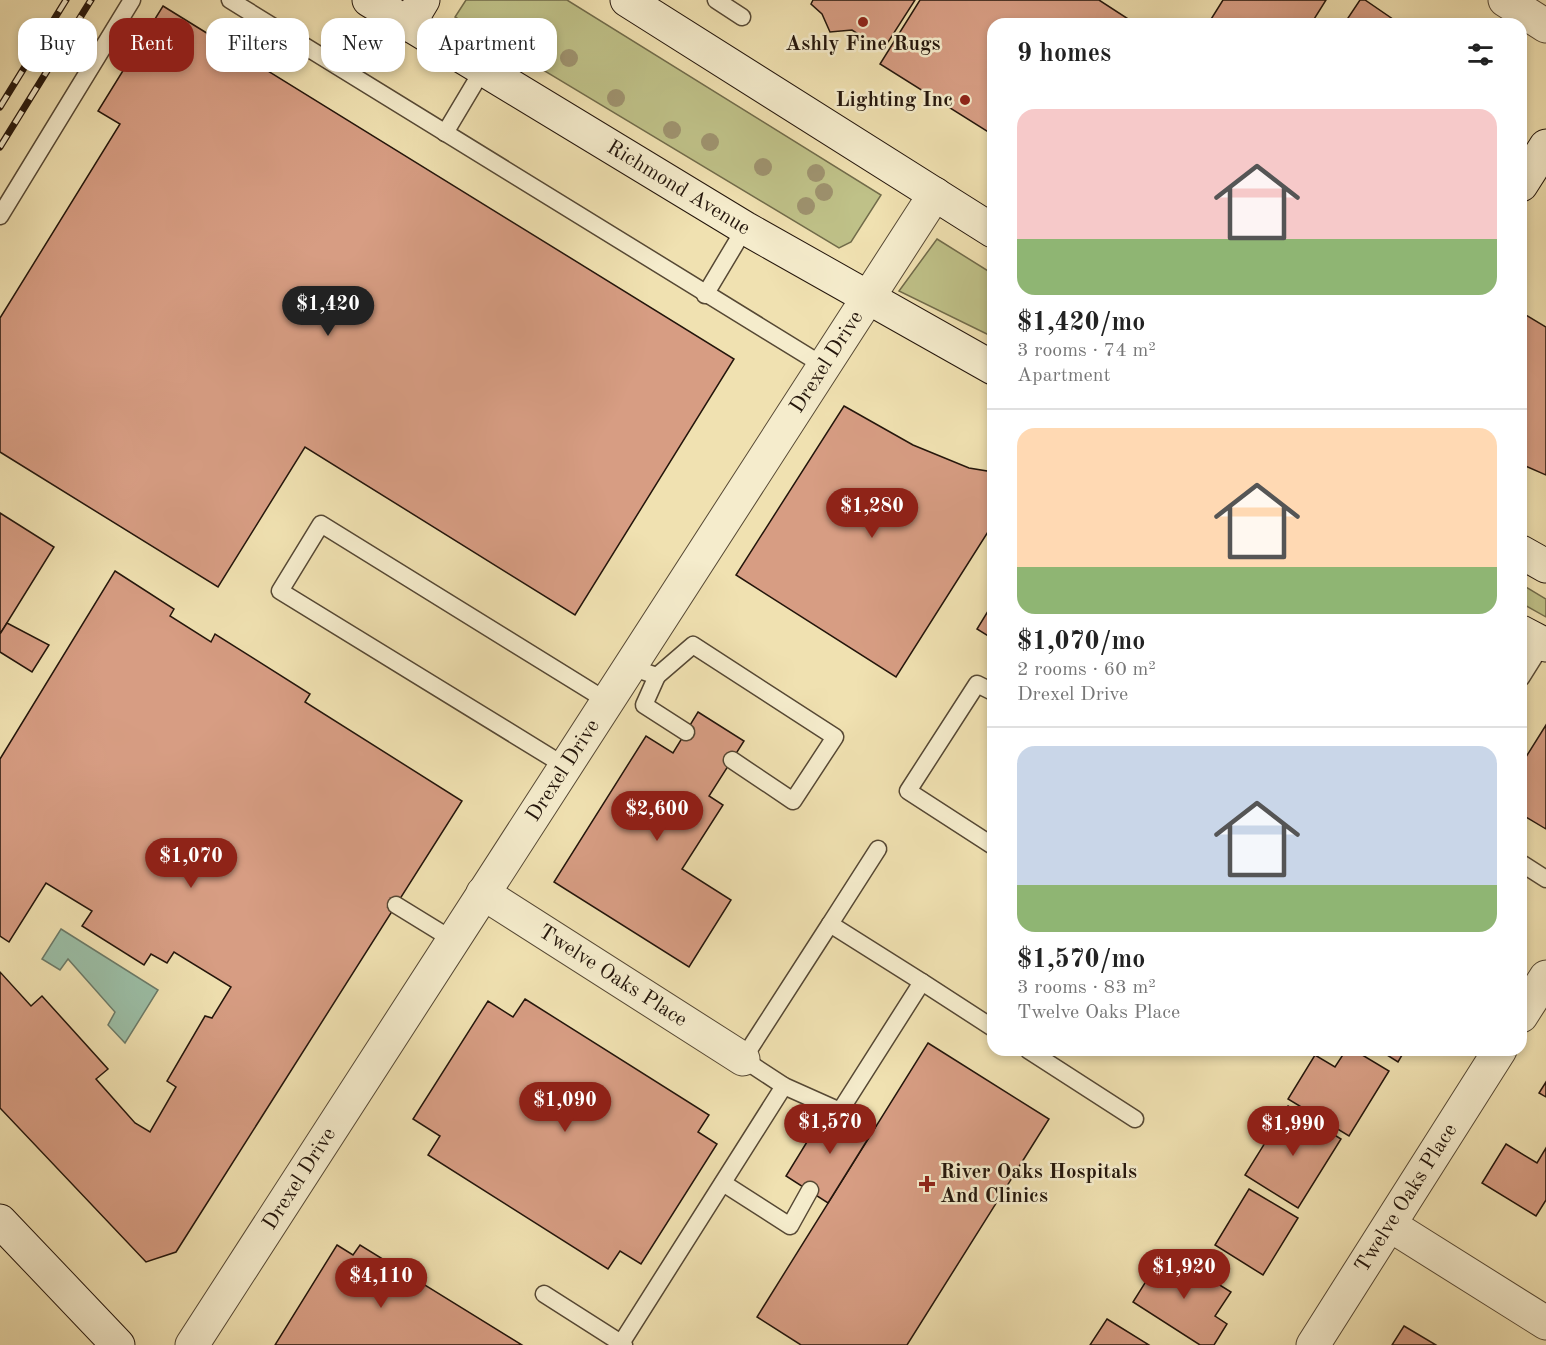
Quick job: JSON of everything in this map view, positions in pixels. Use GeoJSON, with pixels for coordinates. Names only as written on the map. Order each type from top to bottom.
{"type":"FeatureCollection","features":[{"type":"Feature","properties":{"kind":"street","name":"Richmond Avenue"},"geometry":{"type":"LineString","coordinates":[[369,0],[416,12]]}},
{"type":"Feature","properties":{"kind":"street"},"geometry":{"type":"LineString","coordinates":[[627,0],[987,227]]}},
{"type":"Feature","properties":{"kind":"street"},"geometry":{"type":"LineString","coordinates":[[1505,0],[1546,26]]}},
{"type":"Feature","properties":{"kind":"street","name":"Richmond Avenue"},"geometry":{"type":"LineString","coordinates":[[484,72],[867,299],[987,365]]}},
{"type":"Feature","properties":{"kind":"street"},"geometry":{"type":"LineString","coordinates":[[1527,176],[1546,146]]}},
{"type":"Feature","properties":{"kind":"street","name":"Drexel Drive"},"geometry":{"type":"LineString","coordinates":[[192,1345],[607,701],[644,671],[824,366],[935,194]]}},
{"type":"Feature","properties":{"kind":"street"},"geometry":{"type":"LineString","coordinates":[[1527,555],[1546,566]]}},
{"type":"Feature","properties":{"kind":"street","name":"Twelve Oaks Place"},"geometry":{"type":"LineString","coordinates":[[483,893],[743,1059]]}},
{"type":"Feature","properties":{"kind":"street","name":"Twelve Oaks Place"},"geometry":{"type":"LineString","coordinates":[[1313,1345],[1496,1056]]}},
{"type":"Feature","properties":{"kind":"street"},"geometry":{"type":"LineString","coordinates":[[0,1221],[118,1345]]}},
{"type":"Feature","properties":{"kind":"street"},"geometry":{"type":"LineString","coordinates":[[1390,1225],[1546,1323]]}},
{"type":"Feature","properties":{"kind":"lane"},"geometry":{"type":"LineString","coordinates":[[0,216],[132,0]]}},
{"type":"Feature","properties":{"kind":"lane"},"geometry":{"type":"LineString","coordinates":[[230,0],[705,295],[824,366]]}},
{"type":"Feature","properties":{"kind":"lane"},"geometry":{"type":"LineString","coordinates":[[716,0],[742,17]]}},
{"type":"Feature","properties":{"kind":"lane"},"geometry":{"type":"LineString","coordinates":[[445,133],[481,72]]}},
{"type":"Feature","properties":{"kind":"lane"},"geometry":{"type":"LineString","coordinates":[[705,295],[745,228]]}},
{"type":"Feature","properties":{"kind":"lane"},"geometry":{"type":"LineString","coordinates":[[565,766],[280,591],[321,524],[607,701]]}},
{"type":"Feature","properties":{"kind":"lane"},"geometry":{"type":"LineString","coordinates":[[1527,664],[1537,640]]}},
{"type":"Feature","properties":{"kind":"lane"},"geometry":{"type":"LineString","coordinates":[[686,732],[644,705],[644,671],[693,645],[834,737],[793,801],[732,760]]}},
{"type":"Feature","properties":{"kind":"lane"},"geometry":{"type":"LineString","coordinates":[[987,689],[977,684],[908,791],[987,842]]}},
{"type":"Feature","properties":{"kind":"lane"},"geometry":{"type":"LineString","coordinates":[[878,849],[743,1059],[784,1086],[841,1115],[922,982]]}},
{"type":"Feature","properties":{"kind":"lane"},"geometry":{"type":"LineString","coordinates":[[1527,867],[1546,879]]}},
{"type":"Feature","properties":{"kind":"lane"},"geometry":{"type":"LineString","coordinates":[[396,905],[453,940]]}},
{"type":"Feature","properties":{"kind":"lane"},"geometry":{"type":"LineString","coordinates":[[830,924],[987,1024]]}},
{"type":"Feature","properties":{"kind":"lane"},"geometry":{"type":"LineString","coordinates":[[1037,1056],[1135,1119]]}},
{"type":"Feature","properties":{"kind":"lane"},"geometry":{"type":"LineString","coordinates":[[544,1294],[622,1344],[784,1086]]}},
{"type":"Feature","properties":{"kind":"lane"},"geometry":{"type":"LineString","coordinates":[[723,1183],[790,1226],[810,1190]]}},
{"type":"Feature","properties":{"kind":"shaded area"},"geometry":{"type":"Polygon","coordinates":[[[466,0],[567,0],[881,195],[851,242],[839,248],[546,72],[557,72],[557,18],[455,17],[466,0]]]}},
{"type":"Feature","properties":{"kind":"shaded area"},"geometry":{"type":"Polygon","coordinates":[[[937,239],[987,270],[987,334],[899,291],[937,239]]]}},
{"type":"Feature","properties":{"kind":"shaded area"},"geometry":{"type":"Polygon","coordinates":[[[1527,588],[1546,599],[1546,617],[1527,606],[1527,588]]]}},
{"type":"Feature","properties":{"kind":"shaded area"},"geometry":{"type":"Polygon","coordinates":[[[61,929],[158,990],[125,1043],[108,1025],[115,1012],[68,959],[60,970],[42,959],[61,929]]]}},
{"type":"Feature","properties":{"kind":"building","name":"Ashly Fine Rugs"},"geometry":{"type":"Polygon","coordinates":[[[813,0],[915,0],[883,50],[852,30],[830,32],[822,14],[811,4],[813,0]]]}},
{"type":"Feature","properties":{"kind":"building","name":"Lighting Inc"},"geometry":{"type":"Polygon","coordinates":[[[920,0],[1099,0],[1127,18],[987,18],[987,131],[880,64],[920,0]]]}},
{"type":"Feature","properties":{"kind":"building"},"geometry":{"type":"Polygon","coordinates":[[[1223,0],[1326,0],[1315,18],[1212,18],[1223,0]]]}},
{"type":"Feature","properties":{"kind":"building"},"geometry":{"type":"Polygon","coordinates":[[[1360,0],[1365,0],[1391,18],[1348,18],[1360,0]]]}},
{"type":"Feature","properties":{"kind":"building"},"geometry":{"type":"Polygon","coordinates":[[[163,6],[182,18],[156,18],[163,6]]]}},
{"type":"Feature","properties":{"kind":"building"},"geometry":{"type":"Polygon","coordinates":[[[194,25],[206,33],[206,72],[270,72],[734,359],[575,615],[305,447],[218,587],[0,452],[0,318],[120,124],[98,111],[122,72],[194,72],[194,25]]]}},
{"type":"Feature","properties":{"kind":"building"},"geometry":{"type":"Polygon","coordinates":[[[1527,316],[1546,327],[1546,475],[1527,467],[1527,316]]]}},
{"type":"Feature","properties":{"kind":"building"},"geometry":{"type":"Polygon","coordinates":[[[844,406],[913,445],[969,468],[987,471],[987,533],[896,677],[736,575],[844,406]]]}},
{"type":"Feature","properties":{"kind":"building"},"geometry":{"type":"Polygon","coordinates":[[[0,513],[54,547],[0,634],[0,513]]]}},
{"type":"Feature","properties":{"kind":"building"},"geometry":{"type":"Polygon","coordinates":[[[115,571],[174,609],[170,616],[211,642],[215,634],[310,694],[305,702],[462,801],[176,1252],[146,1262],[0,1108],[0,972],[31,1006],[42,996],[108,1069],[96,1079],[135,1123],[150,1132],[176,1087],[167,1081],[205,1016],[212,1018],[231,987],[174,952],[167,963],[151,954],[144,965],[82,926],[92,911],[46,883],[9,942],[0,936],[0,759],[115,571]]]}},
{"type":"Feature","properties":{"kind":"building"},"geometry":{"type":"Polygon","coordinates":[[[987,613],[987,635],[977,629],[987,613]]]}},
{"type":"Feature","properties":{"kind":"building"},"geometry":{"type":"Polygon","coordinates":[[[7,623],[49,645],[32,672],[0,652],[0,634],[7,623]]]}},
{"type":"Feature","properties":{"kind":"building"},"geometry":{"type":"Polygon","coordinates":[[[698,712],[744,741],[709,796],[723,805],[682,869],[731,900],[689,967],[554,882],[646,736],[673,753],[698,712]]]}},
{"type":"Feature","properties":{"kind":"building"},"geometry":{"type":"Polygon","coordinates":[[[1546,725],[1546,829],[1527,818],[1527,755],[1546,725]]]}},
{"type":"Feature","properties":{"kind":"building"},"geometry":{"type":"Polygon","coordinates":[[[525,999],[709,1115],[698,1132],[717,1144],[641,1264],[620,1251],[608,1269],[428,1155],[440,1136],[413,1119],[488,1001],[513,1017],[525,999]]]}},
{"type":"Feature","properties":{"kind":"building"},"geometry":{"type":"Polygon","coordinates":[[[928,1043],[1049,1119],[907,1345],[801,1345],[757,1317],[928,1043]]]}},
{"type":"Feature","properties":{"kind":"building"},"geometry":{"type":"Polygon","coordinates":[[[1314,1056],[1335,1067],[1342,1056],[1364,1056],[1389,1071],[1349,1136],[1288,1099],[1314,1056]]]}},
{"type":"Feature","properties":{"kind":"building"},"geometry":{"type":"Polygon","coordinates":[[[1388,1056],[1402,1056],[1398,1062],[1388,1056]]]}},
{"type":"Feature","properties":{"kind":"building"},"geometry":{"type":"Polygon","coordinates":[[[1546,1082],[1546,1097],[1539,1093],[1546,1082]]]}},
{"type":"Feature","properties":{"kind":"building"},"geometry":{"type":"Polygon","coordinates":[[[1288,1106],[1341,1139],[1298,1208],[1245,1175],[1288,1106]]]}},
{"type":"Feature","properties":{"kind":"building"},"geometry":{"type":"Polygon","coordinates":[[[859,1115],[876,1126],[828,1203],[786,1176],[818,1124],[859,1115]]]}},
{"type":"Feature","properties":{"kind":"building"},"geometry":{"type":"Polygon","coordinates":[[[1506,1144],[1537,1163],[1546,1148],[1546,1200],[1536,1216],[1482,1183],[1506,1144]]]}},
{"type":"Feature","properties":{"kind":"building"},"geometry":{"type":"Polygon","coordinates":[[[1249,1189],[1298,1218],[1263,1275],[1215,1245],[1249,1189]]]}},
{"type":"Feature","properties":{"kind":"building"},"geometry":{"type":"Polygon","coordinates":[[[337,1245],[353,1255],[360,1245],[522,1345],[275,1345],[337,1245]]]}},
{"type":"Feature","properties":{"kind":"building"},"geometry":{"type":"Polygon","coordinates":[[[1165,1251],[1231,1292],[1215,1316],[1227,1324],[1214,1345],[1200,1345],[1133,1302],[1165,1251]]]}},
{"type":"Feature","properties":{"kind":"building"},"geometry":{"type":"Polygon","coordinates":[[[1107,1319],[1149,1345],[1090,1345],[1107,1319]]]}},
{"type":"Feature","properties":{"kind":"building"},"geometry":{"type":"Polygon","coordinates":[[[1404,1326],[1436,1345],[1392,1345],[1404,1326]]]}},
{"type":"Feature","properties":{"kind":"railway"},"geometry":{"type":"LineString","coordinates":[[0,107],[66,0]]}},
{"type":"Feature","properties":{"kind":"railway"},"geometry":{"type":"LineString","coordinates":[[0,147],[91,0]]}},
{"type":"Feature","properties":{"kind":"place","name":"Ashly Fine Rugs"},"geometry":{"type":"Point","coordinates":[863,22]}},
{"type":"Feature","properties":{"kind":"place","name":"Lighting Inc"},"geometry":{"type":"Point","coordinates":[965,100]}},
{"type":"Feature","properties":{"kind":"place","name":"River Oaks Hospitals And Clinics"},"geometry":{"type":"Point","coordinates":[927,1184]}}]}
